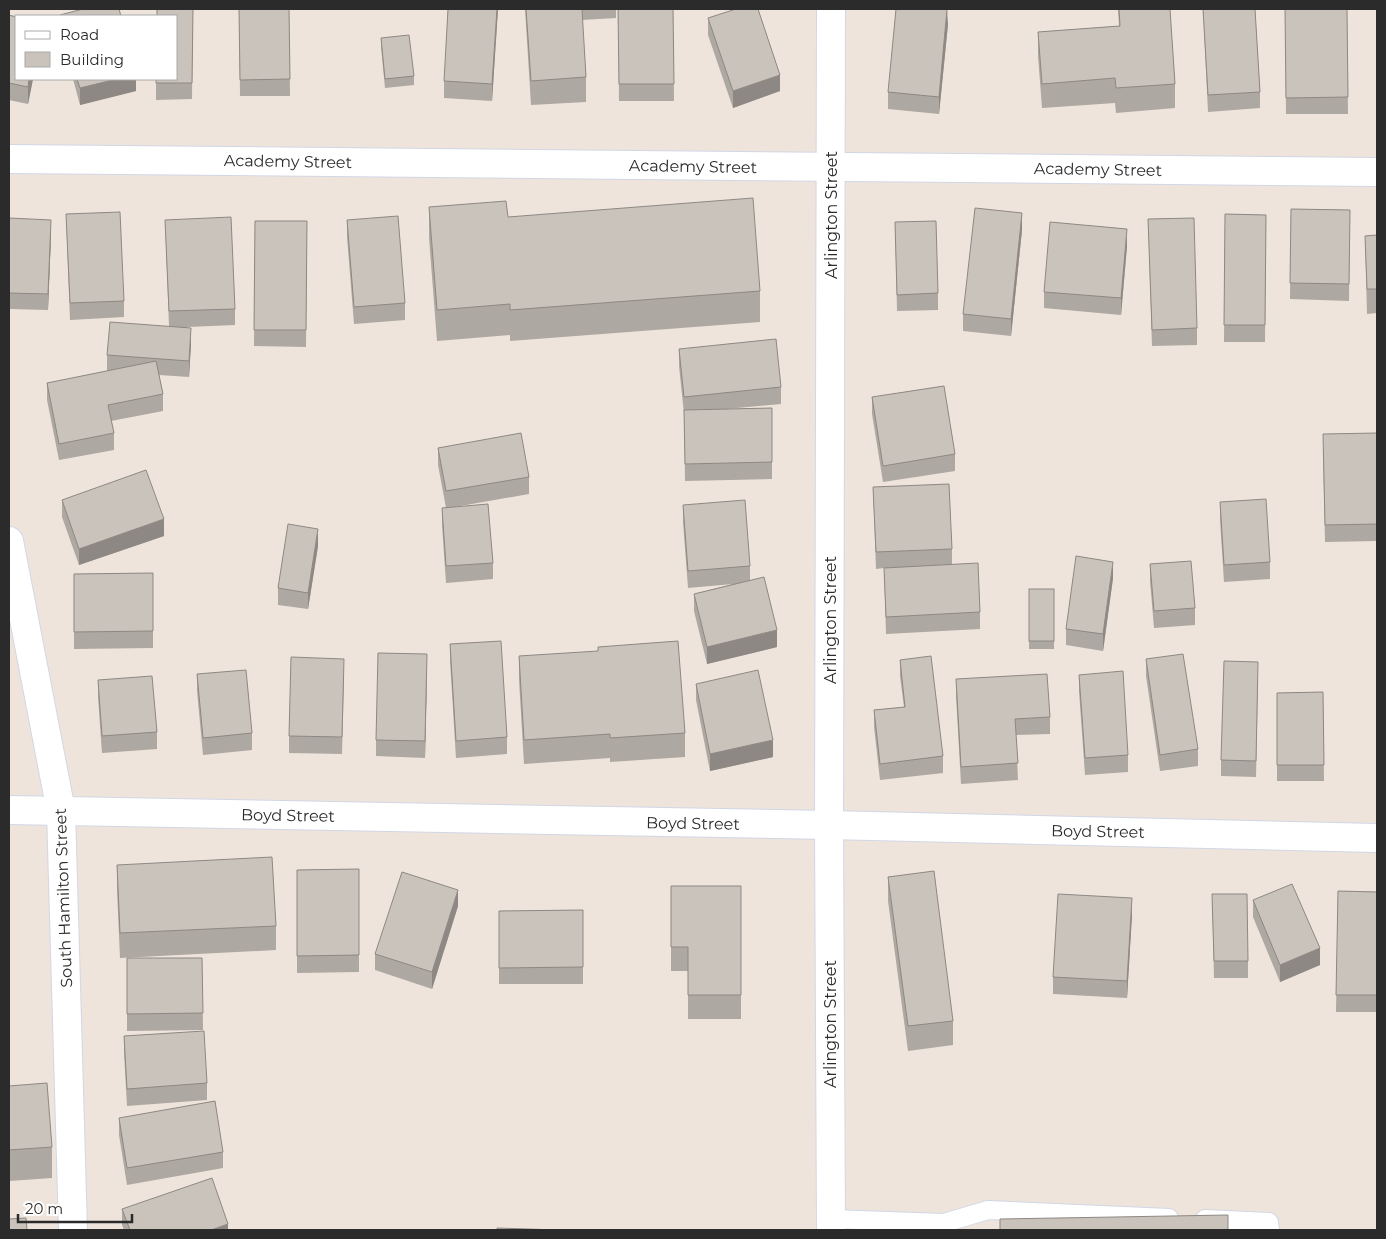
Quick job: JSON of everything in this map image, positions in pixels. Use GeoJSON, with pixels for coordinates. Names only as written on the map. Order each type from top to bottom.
{"type":"FeatureCollection","features":[{"type":"Feature","properties":{"kind":"street","name":"Arlington Street"},"geometry":{"type":"LineString","coordinates":[[831,9],[829,825],[831,1225]]}},
{"type":"Feature","properties":{"kind":"street","name":"Academy Street"},"geometry":{"type":"LineString","coordinates":[[9,159],[1377,172]]}},
{"type":"Feature","properties":{"kind":"street","name":"South Hamilton Street"},"geometry":{"type":"LineString","coordinates":[[9,541],[61,811],[73,1230]]}},
{"type":"Feature","properties":{"kind":"street","name":"Boyd Street"},"geometry":{"type":"LineString","coordinates":[[9,810],[829,825],[1377,838]]}},
{"type":"Feature","properties":{"kind":"lane"},"geometry":{"type":"LineString","coordinates":[[831,1225],[944,1226],[988,1210],[1269,1222],[1270,1230]]}},
{"type":"Feature","properties":{"kind":"building"},"geometry":{"type":"Polygon","coordinates":[[[83,9],[119,9],[121,15],[60,15],[83,9]]]}},
{"type":"Feature","properties":{"kind":"building"},"geometry":{"type":"Polygon","coordinates":[[[157,9],[193,9],[192,83],[156,83],[156,80],[178,80],[178,15],[157,15],[157,9]]]}},
{"type":"Feature","properties":{"kind":"building"},"geometry":{"type":"Polygon","coordinates":[[[239,9],[289,9],[290,79],[240,80],[239,9]]]}},
{"type":"Feature","properties":{"kind":"building"},"geometry":{"type":"Polygon","coordinates":[[[448,9],[497,9],[492,84],[444,81],[448,9]]]}},
{"type":"Feature","properties":{"kind":"building"},"geometry":{"type":"Polygon","coordinates":[[[526,9],[582,9],[586,77],[531,81],[526,9]]]}},
{"type":"Feature","properties":{"kind":"building"},"geometry":{"type":"Polygon","coordinates":[[[618,9],[673,9],[674,84],[619,84],[618,9]]]}},
{"type":"Feature","properties":{"kind":"building"},"geometry":{"type":"Polygon","coordinates":[[[736,9],[758,9],[780,75],[733,91],[708,18],[736,9]]]}},
{"type":"Feature","properties":{"kind":"building"},"geometry":{"type":"Polygon","coordinates":[[[896,9],[947,9],[939,97],[888,92],[896,9]]]}},
{"type":"Feature","properties":{"kind":"building"},"geometry":{"type":"Polygon","coordinates":[[[1119,9],[1170,9],[1175,84],[1116,88],[1115,78],[1042,84],[1038,32],[1120,26],[1119,9]]]}},
{"type":"Feature","properties":{"kind":"building"},"geometry":{"type":"Polygon","coordinates":[[[1203,9],[1255,9],[1260,92],[1208,95],[1203,9]]]}},
{"type":"Feature","properties":{"kind":"building"},"geometry":{"type":"Polygon","coordinates":[[[1285,9],[1347,9],[1348,97],[1286,98],[1285,9]]]}},
{"type":"Feature","properties":{"kind":"building"},"geometry":{"type":"Polygon","coordinates":[[[9,15],[15,17],[15,80],[29,80],[28,87],[9,83],[9,15]]]}},
{"type":"Feature","properties":{"kind":"building"},"geometry":{"type":"Polygon","coordinates":[[[409,35],[414,76],[385,79],[381,38],[409,35]]]}},
{"type":"Feature","properties":{"kind":"building"},"geometry":{"type":"Polygon","coordinates":[[[77,80],[113,80],[80,88],[77,80]]]}},
{"type":"Feature","properties":{"kind":"building"},"geometry":{"type":"Polygon","coordinates":[[[753,198],[760,291],[510,310],[510,304],[437,310],[429,207],[506,201],[508,217],[753,198]]]}},
{"type":"Feature","properties":{"kind":"building"},"geometry":{"type":"Polygon","coordinates":[[[975,208],[1022,213],[1011,319],[963,314],[975,208]]]}},
{"type":"Feature","properties":{"kind":"building"},"geometry":{"type":"Polygon","coordinates":[[[1291,209],[1350,210],[1349,284],[1290,283],[1291,209]]]}},
{"type":"Feature","properties":{"kind":"building"},"geometry":{"type":"Polygon","coordinates":[[[120,212],[124,301],[70,303],[66,214],[120,212]]]}},
{"type":"Feature","properties":{"kind":"building"},"geometry":{"type":"Polygon","coordinates":[[[1225,214],[1266,215],[1265,325],[1224,325],[1225,214]]]}},
{"type":"Feature","properties":{"kind":"building"},"geometry":{"type":"Polygon","coordinates":[[[398,216],[405,303],[354,307],[347,220],[398,216]]]}},
{"type":"Feature","properties":{"kind":"building"},"geometry":{"type":"Polygon","coordinates":[[[231,217],[235,309],[169,311],[165,220],[231,217]]]}},
{"type":"Feature","properties":{"kind":"building"},"geometry":{"type":"Polygon","coordinates":[[[9,218],[51,220],[48,294],[9,293],[9,218]]]}},
{"type":"Feature","properties":{"kind":"building"},"geometry":{"type":"Polygon","coordinates":[[[1194,218],[1197,328],[1152,330],[1148,219],[1194,218]]]}},
{"type":"Feature","properties":{"kind":"building"},"geometry":{"type":"Polygon","coordinates":[[[255,221],[307,221],[306,330],[254,330],[255,221]]]}},
{"type":"Feature","properties":{"kind":"building"},"geometry":{"type":"Polygon","coordinates":[[[936,221],[938,293],[897,295],[895,222],[936,221]]]}},
{"type":"Feature","properties":{"kind":"building"},"geometry":{"type":"Polygon","coordinates":[[[1050,222],[1127,229],[1121,298],[1044,292],[1050,222]]]}},
{"type":"Feature","properties":{"kind":"building"},"geometry":{"type":"Polygon","coordinates":[[[1377,235],[1377,289],[1367,289],[1365,236],[1377,235]]]}},
{"type":"Feature","properties":{"kind":"building"},"geometry":{"type":"Polygon","coordinates":[[[110,322],[191,328],[189,361],[107,355],[110,322]]]}},
{"type":"Feature","properties":{"kind":"building"},"geometry":{"type":"Polygon","coordinates":[[[776,339],[781,387],[684,397],[679,349],[776,339]]]}},
{"type":"Feature","properties":{"kind":"building"},"geometry":{"type":"Polygon","coordinates":[[[156,361],[163,394],[108,405],[114,433],[59,444],[47,383],[156,361]]]}},
{"type":"Feature","properties":{"kind":"building"},"geometry":{"type":"Polygon","coordinates":[[[944,386],[955,454],[883,466],[872,397],[944,386]]]}},
{"type":"Feature","properties":{"kind":"building"},"geometry":{"type":"Polygon","coordinates":[[[772,408],[772,462],[685,464],[684,410],[772,408]]]}},
{"type":"Feature","properties":{"kind":"building"},"geometry":{"type":"Polygon","coordinates":[[[521,433],[529,477],[446,491],[438,448],[521,433]]]}},
{"type":"Feature","properties":{"kind":"building"},"geometry":{"type":"Polygon","coordinates":[[[1377,433],[1377,524],[1325,525],[1323,434],[1377,433]]]}},
{"type":"Feature","properties":{"kind":"building"},"geometry":{"type":"Polygon","coordinates":[[[146,470],[164,519],[79,549],[62,500],[146,470]]]}},
{"type":"Feature","properties":{"kind":"building"},"geometry":{"type":"Polygon","coordinates":[[[949,484],[952,549],[876,552],[873,487],[949,484]]]}},
{"type":"Feature","properties":{"kind":"building"},"geometry":{"type":"Polygon","coordinates":[[[1266,499],[1270,562],[1224,565],[1220,502],[1266,499]]]}},
{"type":"Feature","properties":{"kind":"building"},"geometry":{"type":"Polygon","coordinates":[[[745,500],[750,566],[688,571],[683,505],[745,500]]]}},
{"type":"Feature","properties":{"kind":"building"},"geometry":{"type":"Polygon","coordinates":[[[488,504],[493,563],[446,566],[442,508],[488,504]]]}},
{"type":"Feature","properties":{"kind":"building"},"geometry":{"type":"Polygon","coordinates":[[[288,524],[318,529],[308,593],[278,588],[288,524]]]}},
{"type":"Feature","properties":{"kind":"building"},"geometry":{"type":"Polygon","coordinates":[[[1076,556],[1113,562],[1103,634],[1066,629],[1076,556]]]}},
{"type":"Feature","properties":{"kind":"building"},"geometry":{"type":"Polygon","coordinates":[[[1191,561],[1195,608],[1154,611],[1150,564],[1191,561]]]}},
{"type":"Feature","properties":{"kind":"building"},"geometry":{"type":"Polygon","coordinates":[[[978,563],[980,612],[886,617],[884,568],[978,563]]]}},
{"type":"Feature","properties":{"kind":"building"},"geometry":{"type":"Polygon","coordinates":[[[153,573],[153,631],[74,632],[74,574],[153,573]]]}},
{"type":"Feature","properties":{"kind":"building"},"geometry":{"type":"Polygon","coordinates":[[[764,577],[777,630],[707,647],[694,594],[764,577]]]}},
{"type":"Feature","properties":{"kind":"building"},"geometry":{"type":"Polygon","coordinates":[[[1029,589],[1054,589],[1054,641],[1029,641],[1029,589]]]}},
{"type":"Feature","properties":{"kind":"building"},"geometry":{"type":"Polygon","coordinates":[[[501,641],[507,737],[456,741],[450,644],[501,641]]]}},
{"type":"Feature","properties":{"kind":"building"},"geometry":{"type":"Polygon","coordinates":[[[678,641],[685,733],[610,738],[610,734],[524,740],[519,656],[598,651],[598,647],[678,641]]]}},
{"type":"Feature","properties":{"kind":"building"},"geometry":{"type":"Polygon","coordinates":[[[378,653],[427,654],[425,741],[376,740],[378,653]]]}},
{"type":"Feature","properties":{"kind":"building"},"geometry":{"type":"Polygon","coordinates":[[[1183,654],[1198,749],[1160,755],[1146,659],[1183,654]]]}},
{"type":"Feature","properties":{"kind":"building"},"geometry":{"type":"Polygon","coordinates":[[[931,656],[943,756],[880,764],[874,710],[905,707],[900,660],[931,656]]]}},
{"type":"Feature","properties":{"kind":"building"},"geometry":{"type":"Polygon","coordinates":[[[291,657],[344,659],[342,737],[289,736],[291,657]]]}},
{"type":"Feature","properties":{"kind":"building"},"geometry":{"type":"Polygon","coordinates":[[[1224,661],[1258,662],[1256,761],[1221,760],[1224,661]]]}},
{"type":"Feature","properties":{"kind":"building"},"geometry":{"type":"Polygon","coordinates":[[[246,670],[252,733],[203,738],[197,674],[246,670]]]}},
{"type":"Feature","properties":{"kind":"building"},"geometry":{"type":"Polygon","coordinates":[[[758,670],[773,740],[710,754],[696,684],[758,670]]]}},
{"type":"Feature","properties":{"kind":"building"},"geometry":{"type":"Polygon","coordinates":[[[1123,671],[1128,755],[1085,758],[1079,675],[1123,671]]]}},
{"type":"Feature","properties":{"kind":"building"},"geometry":{"type":"Polygon","coordinates":[[[1047,674],[1050,717],[1015,719],[1018,763],[961,767],[956,679],[1047,674]]]}},
{"type":"Feature","properties":{"kind":"building"},"geometry":{"type":"Polygon","coordinates":[[[152,676],[157,732],[102,736],[98,680],[152,676]]]}},
{"type":"Feature","properties":{"kind":"building"},"geometry":{"type":"Polygon","coordinates":[[[1323,692],[1324,765],[1277,765],[1277,693],[1323,692]]]}},
{"type":"Feature","properties":{"kind":"building"},"geometry":{"type":"Polygon","coordinates":[[[272,857],[276,926],[120,933],[117,865],[272,857]]]}},
{"type":"Feature","properties":{"kind":"building"},"geometry":{"type":"Polygon","coordinates":[[[359,869],[359,955],[297,956],[297,870],[359,869]]]}},
{"type":"Feature","properties":{"kind":"building"},"geometry":{"type":"Polygon","coordinates":[[[934,871],[953,1021],[908,1026],[888,877],[934,871]]]}},
{"type":"Feature","properties":{"kind":"building"},"geometry":{"type":"Polygon","coordinates":[[[402,872],[458,890],[432,972],[375,954],[402,872]]]}},
{"type":"Feature","properties":{"kind":"building"},"geometry":{"type":"Polygon","coordinates":[[[1292,884],[1320,948],[1280,965],[1253,900],[1292,884]]]}},
{"type":"Feature","properties":{"kind":"building"},"geometry":{"type":"Polygon","coordinates":[[[671,886],[741,886],[741,995],[688,995],[688,947],[671,947],[671,886]]]}},
{"type":"Feature","properties":{"kind":"building"},"geometry":{"type":"Polygon","coordinates":[[[1338,891],[1377,892],[1377,995],[1336,995],[1338,891]]]}},
{"type":"Feature","properties":{"kind":"building"},"geometry":{"type":"Polygon","coordinates":[[[1058,894],[1132,898],[1127,981],[1053,977],[1058,894]]]}},
{"type":"Feature","properties":{"kind":"building"},"geometry":{"type":"Polygon","coordinates":[[[1212,894],[1247,894],[1248,961],[1214,961],[1212,894]]]}},
{"type":"Feature","properties":{"kind":"building"},"geometry":{"type":"Polygon","coordinates":[[[583,910],[583,967],[499,968],[499,911],[583,910]]]}},
{"type":"Feature","properties":{"kind":"building"},"geometry":{"type":"Polygon","coordinates":[[[127,958],[202,958],[203,1013],[127,1014],[127,958]]]}},
{"type":"Feature","properties":{"kind":"building"},"geometry":{"type":"Polygon","coordinates":[[[204,1031],[207,1083],[127,1089],[124,1036],[204,1031]]]}},
{"type":"Feature","properties":{"kind":"building"},"geometry":{"type":"Polygon","coordinates":[[[47,1083],[52,1147],[9,1150],[9,1086],[47,1083]]]}},
{"type":"Feature","properties":{"kind":"building"},"geometry":{"type":"Polygon","coordinates":[[[215,1101],[223,1152],[127,1168],[119,1118],[215,1101]]]}},
{"type":"Feature","properties":{"kind":"building"},"geometry":{"type":"Polygon","coordinates":[[[212,1178],[228,1224],[211,1230],[130,1230],[122,1209],[212,1178]]]}},
{"type":"Feature","properties":{"kind":"building"},"geometry":{"type":"Polygon","coordinates":[[[1228,1215],[1228,1230],[1000,1230],[1000,1219],[1228,1215]]]}},
{"type":"Feature","properties":{"kind":"building"},"geometry":{"type":"Polygon","coordinates":[[[26,1218],[27,1230],[9,1230],[9,1219],[26,1218]]]}},
{"type":"Feature","properties":{"kind":"building"},"geometry":{"type":"Polygon","coordinates":[[[497,1228],[558,1230],[497,1230],[497,1228]]]}}]}
